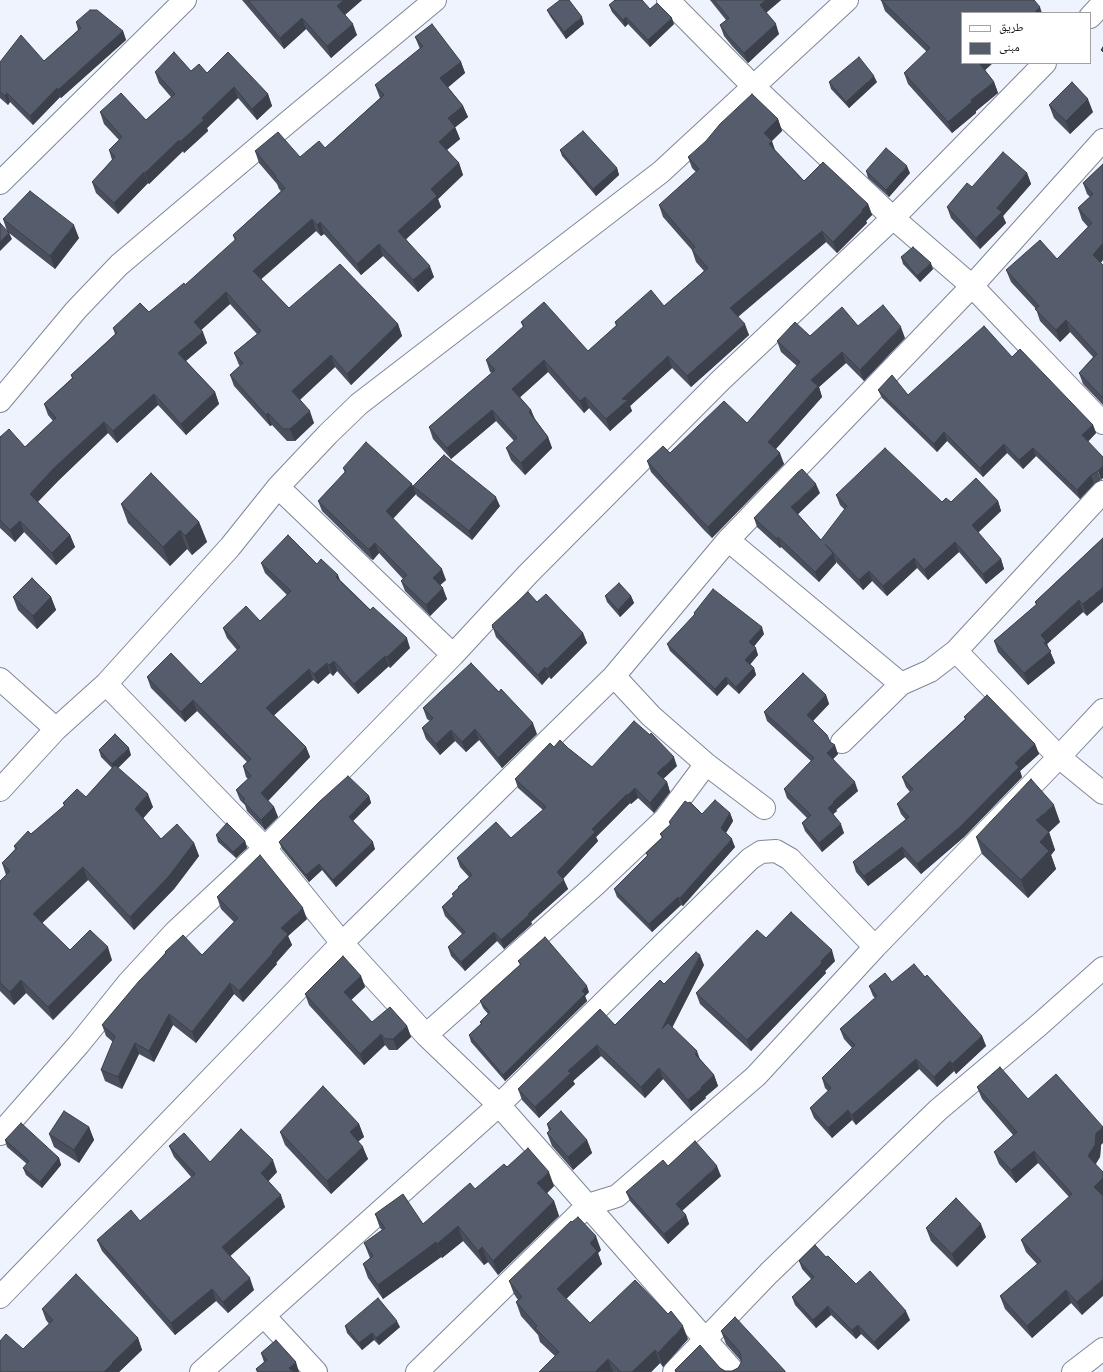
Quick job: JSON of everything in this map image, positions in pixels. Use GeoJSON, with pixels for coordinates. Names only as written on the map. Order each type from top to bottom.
{"type":"FeatureCollection","features":[{"type":"Feature","properties":{"kind":"street"},"geometry":{"type":"LineString","coordinates":[[0,183],[185,0]]}},
{"type":"Feature","properties":{"kind":"street"},"geometry":{"type":"LineString","coordinates":[[0,401],[76,310],[119,266],[287,123],[435,0]]}},
{"type":"Feature","properties":{"kind":"street"},"geometry":{"type":"LineString","coordinates":[[668,0],[753,86],[893,218],[972,286],[1103,424]]}},
{"type":"Feature","properties":{"kind":"street"},"geometry":{"type":"LineString","coordinates":[[0,790],[56,729],[106,684],[230,547],[278,487],[328,434],[359,404],[661,172],[847,0]]}},
{"type":"Feature","properties":{"kind":"street"},"geometry":{"type":"LineString","coordinates":[[1091,16],[1103,3]]}},
{"type":"Feature","properties":{"kind":"street"},"geometry":{"type":"LineString","coordinates":[[0,1134],[74,1050],[129,982],[170,938],[265,848],[453,655],[528,574],[721,380],[893,218],[1044,64]]}},
{"type":"Feature","properties":{"kind":"street"},"geometry":{"type":"LineString","coordinates":[[0,1298],[342,943],[443,842],[614,676],[728,540],[972,286],[1103,140]]}},
{"type":"Feature","properties":{"kind":"street"},"geometry":{"type":"LineString","coordinates":[[278,487],[453,655]]}},
{"type":"Feature","properties":{"kind":"street"},"geometry":{"type":"LineString","coordinates":[[842,742],[901,684],[930,671],[956,651],[1103,492]]}},
{"type":"Feature","properties":{"kind":"street"},"geometry":{"type":"LineString","coordinates":[[728,540],[901,684]]}},
{"type":"Feature","properties":{"kind":"street"},"geometry":{"type":"LineString","coordinates":[[956,651],[1059,757],[1103,793]]}},
{"type":"Feature","properties":{"kind":"street"},"geometry":{"type":"LineString","coordinates":[[614,676],[651,716],[706,764],[764,808]]}},
{"type":"Feature","properties":{"kind":"street"},"geometry":{"type":"LineString","coordinates":[[0,679],[56,729]]}},
{"type":"Feature","properties":{"kind":"street"},"geometry":{"type":"LineString","coordinates":[[106,684],[265,848],[342,943],[426,1035],[499,1105],[734,1372]]}},
{"type":"Feature","properties":{"kind":"street"},"geometry":{"type":"LineString","coordinates":[[417,1372],[588,1205],[617,1196],[756,1076],[875,948],[1103,710]]}},
{"type":"Feature","properties":{"kind":"street"},"geometry":{"type":"LineString","coordinates":[[426,1035],[595,885],[665,819],[706,764]]}},
{"type":"Feature","properties":{"kind":"street"},"geometry":{"type":"LineString","coordinates":[[201,1372],[499,1105],[750,859],[761,852],[776,850],[790,859],[875,948]]}},
{"type":"Feature","properties":{"kind":"street"},"geometry":{"type":"LineString","coordinates":[[674,1372],[769,1273],[938,1110],[1039,1025],[1103,968]]}},
{"type":"Feature","properties":{"kind":"street"},"geometry":{"type":"LineString","coordinates":[[264,1316],[316,1372]]}},
{"type":"Feature","properties":{"kind":"street"},"geometry":{"type":"LineString","coordinates":[[1073,1372],[1103,1349]]}},
{"type":"Feature","properties":{"kind":"building"},"geometry":{"type":"Polygon","coordinates":[[[248,0],[344,0],[337,6],[353,24],[327,46],[302,18],[280,38],[248,0]]]}},
{"type":"Feature","properties":{"kind":"building"},"geometry":{"type":"Polygon","coordinates":[[[560,0],[569,0],[582,17],[564,32],[547,10],[560,0]]]}},
{"type":"Feature","properties":{"kind":"building"},"geometry":{"type":"Polygon","coordinates":[[[615,0],[642,0],[650,9],[657,3],[672,18],[648,40],[626,17],[623,20],[609,5],[615,0]]]}},
{"type":"Feature","properties":{"kind":"building"},"geometry":{"type":"Polygon","coordinates":[[[714,0],[766,0],[760,5],[776,24],[744,53],[720,25],[729,18],[714,0]]]}},
{"type":"Feature","properties":{"kind":"building"},"geometry":{"type":"Polygon","coordinates":[[[881,0],[1034,0],[1040,7],[1035,12],[961,12],[961,64],[980,64],[994,82],[971,100],[972,102],[948,122],[904,73],[930,48],[881,0]]]}},
{"type":"Feature","properties":{"kind":"building"},"geometry":{"type":"Polygon","coordinates":[[[90,10],[97,10],[123,31],[58,90],[57,88],[30,116],[7,93],[5,96],[0,92],[0,62],[21,35],[44,61],[81,28],[76,22],[90,10]]]}},
{"type":"Feature","properties":{"kind":"building"},"geometry":{"type":"Polygon","coordinates":[[[432,24],[461,62],[440,78],[463,106],[448,118],[455,127],[439,142],[459,163],[431,189],[437,196],[398,231],[430,266],[413,280],[379,244],[357,264],[320,222],[317,225],[312,219],[253,271],[289,308],[340,264],[398,324],[347,374],[331,355],[292,391],[310,411],[290,429],[283,429],[268,413],[266,415],[230,375],[243,363],[234,353],[261,331],[226,292],[194,322],[203,332],[178,353],[215,392],[181,424],[154,394],[113,431],[104,422],[54,468],[30,494],[70,535],[52,553],[20,521],[10,530],[0,520],[0,437],[9,429],[25,447],[56,418],[44,404],[73,378],[71,375],[117,333],[113,328],[140,303],[149,312],[184,283],[185,285],[236,239],[233,235],[285,188],[255,151],[278,132],[300,157],[319,141],[325,148],[384,95],[375,85],[423,46],[415,37],[432,24]]]}},
{"type":"Feature","properties":{"kind":"building"},"geometry":{"type":"Polygon","coordinates":[[[174,52],[191,71],[199,64],[207,73],[228,52],[268,94],[252,109],[234,87],[202,118],[204,120],[180,142],[179,140],[145,173],[144,172],[114,203],[92,182],[115,157],[109,150],[122,137],[100,112],[121,93],[146,120],[175,94],[155,72],[174,52]]]}},
{"type":"Feature","properties":{"kind":"building"},"geometry":{"type":"Polygon","coordinates":[[[859,57],[874,76],[846,102],[829,82],[859,57]]]}},
{"type":"Feature","properties":{"kind":"building"},"geometry":{"type":"Polygon","coordinates":[[[1072,82],[1088,99],[1066,121],[1049,105],[1072,82]]]}},
{"type":"Feature","properties":{"kind":"building"},"geometry":{"type":"Polygon","coordinates":[[[752,94],[778,119],[764,133],[772,141],[769,144],[804,181],[823,162],[868,204],[862,210],[863,211],[833,242],[822,231],[730,308],[745,324],[687,376],[668,356],[622,399],[628,400],[606,419],[585,397],[580,401],[544,360],[512,389],[531,410],[529,412],[548,437],[521,463],[506,448],[517,438],[492,410],[447,448],[429,427],[495,370],[486,360],[524,326],[521,322],[544,302],[588,351],[617,325],[615,322],[651,290],[664,306],[708,268],[692,250],[695,247],[659,205],[699,169],[688,157],[706,141],[720,124],[752,94]]]}},
{"type":"Feature","properties":{"kind":"building"},"geometry":{"type":"Polygon","coordinates":[[[583,131],[617,168],[593,189],[560,150],[583,131]]]}},
{"type":"Feature","properties":{"kind":"building"},"geometry":{"type":"Polygon","coordinates":[[[886,148],[907,166],[886,190],[866,171],[886,148]]]}},
{"type":"Feature","properties":{"kind":"building"},"geometry":{"type":"Polygon","coordinates":[[[1003,152],[1027,173],[997,208],[1002,212],[976,238],[947,207],[967,183],[972,187],[1003,152]]]}},
{"type":"Feature","properties":{"kind":"building"},"geometry":{"type":"Polygon","coordinates":[[[1103,164],[1103,243],[1093,255],[1103,265],[1103,398],[1079,373],[1097,354],[1066,320],[1056,330],[1035,309],[1039,306],[1006,270],[1040,240],[1057,259],[1092,223],[1078,208],[1093,194],[1083,183],[1103,164]]]}},
{"type":"Feature","properties":{"kind":"building"},"geometry":{"type":"Polygon","coordinates":[[[30,191],[74,225],[50,256],[3,219],[30,191]]]}},
{"type":"Feature","properties":{"kind":"building"},"geometry":{"type":"Polygon","coordinates":[[[0,223],[9,233],[0,242],[0,223]]]}},
{"type":"Feature","properties":{"kind":"building"},"geometry":{"type":"Polygon","coordinates":[[[913,247],[931,263],[917,276],[901,257],[913,247]]]}},
{"type":"Feature","properties":{"kind":"building"},"geometry":{"type":"Polygon","coordinates":[[[883,305],[901,327],[860,370],[842,352],[811,380],[818,386],[768,442],[780,453],[708,527],[647,461],[663,446],[670,453],[724,401],[747,423],[800,362],[777,341],[795,322],[810,336],[842,307],[858,326],[883,305]]]}},
{"type":"Feature","properties":{"kind":"building"},"geometry":{"type":"Polygon","coordinates":[[[984,326],[1012,357],[1020,349],[1093,425],[1082,435],[1103,457],[1103,466],[1091,475],[1077,490],[1033,448],[1019,460],[1004,444],[980,468],[944,432],[934,444],[878,390],[892,375],[908,395],[984,326]]]}},
{"type":"Feature","properties":{"kind":"building"},"geometry":{"type":"Polygon","coordinates":[[[366,442],[412,484],[386,511],[442,569],[433,578],[443,588],[426,605],[401,581],[407,575],[375,543],[369,549],[367,548],[318,501],[346,471],[343,468],[366,442]]]}},
{"type":"Feature","properties":{"kind":"building"},"geometry":{"type":"Polygon","coordinates":[[[885,448],[942,502],[946,498],[951,502],[976,478],[998,501],[972,525],[1001,559],[983,574],[955,542],[924,570],[914,558],[883,586],[869,571],[859,580],[825,544],[833,553],[815,572],[778,537],[777,539],[754,518],[802,469],[816,484],[791,507],[821,540],[847,506],[836,495],[885,448]]]}},
{"type":"Feature","properties":{"kind":"building"},"geometry":{"type":"Polygon","coordinates":[[[444,455],[496,497],[469,531],[413,486],[444,455]]]}},
{"type":"Feature","properties":{"kind":"building"},"geometry":{"type":"Polygon","coordinates":[[[151,473],[199,522],[185,536],[180,530],[163,547],[121,504],[151,473]]]}},
{"type":"Feature","properties":{"kind":"building"},"geometry":{"type":"Polygon","coordinates":[[[288,535],[317,564],[321,559],[338,575],[336,577],[370,610],[373,607],[407,638],[387,657],[385,656],[354,684],[334,661],[329,665],[327,663],[314,674],[309,669],[266,708],[306,747],[261,793],[274,807],[261,820],[243,801],[245,799],[236,790],[251,776],[243,766],[251,759],[193,700],[181,712],[147,677],[171,653],[201,684],[240,647],[223,628],[246,606],[260,621],[291,591],[261,563],[288,535]]]}},
{"type":"Feature","properties":{"kind":"building"},"geometry":{"type":"Polygon","coordinates":[[[1103,538],[1103,587],[1083,604],[1079,600],[1041,635],[1046,641],[1044,643],[1051,651],[1024,673],[994,641],[1037,604],[1035,602],[1103,538]]]}},
{"type":"Feature","properties":{"kind":"building"},"geometry":{"type":"Polygon","coordinates":[[[32,578],[51,597],[33,616],[13,597],[32,578]]]}},
{"type":"Feature","properties":{"kind":"building"},"geometry":{"type":"Polygon","coordinates":[[[619,583],[631,596],[618,610],[605,596],[619,583]]]}},
{"type":"Feature","properties":{"kind":"building"},"geometry":{"type":"Polygon","coordinates":[[[713,589],[762,627],[749,642],[756,648],[745,660],[754,668],[736,687],[726,677],[715,689],[667,644],[695,614],[694,613],[713,589]]]}},
{"type":"Feature","properties":{"kind":"building"},"geometry":{"type":"Polygon","coordinates":[[[528,592],[537,602],[546,594],[583,633],[547,669],[545,667],[538,675],[492,627],[492,625],[528,592]]]}},
{"type":"Feature","properties":{"kind":"building"},"geometry":{"type":"Polygon","coordinates":[[[471,663],[499,692],[501,689],[533,723],[498,758],[475,729],[462,742],[451,730],[436,744],[422,728],[433,718],[423,708],[471,663]]]}},
{"type":"Feature","properties":{"kind":"building"},"geometry":{"type":"Polygon","coordinates":[[[803,673],[826,695],[807,715],[827,735],[830,742],[835,745],[827,753],[855,782],[828,808],[841,824],[819,843],[802,823],[811,815],[784,789],[814,758],[764,712],[803,673]]]}},
{"type":"Feature","properties":{"kind":"building"},"geometry":{"type":"Polygon","coordinates":[[[987,695],[1035,744],[1015,763],[1019,767],[960,827],[917,864],[902,847],[864,876],[853,862],[909,817],[897,804],[913,789],[902,777],[966,719],[964,717],[987,695]]]}},
{"type":"Feature","properties":{"kind":"building"},"geometry":{"type":"Polygon","coordinates":[[[634,721],[650,735],[651,733],[674,757],[657,773],[667,782],[650,803],[635,788],[628,795],[627,794],[592,829],[595,832],[557,872],[564,880],[528,914],[529,915],[501,940],[494,932],[461,962],[448,947],[465,932],[442,907],[454,896],[452,894],[459,888],[458,887],[472,875],[457,858],[496,822],[511,838],[546,807],[515,779],[550,743],[554,747],[560,740],[592,767],[634,721]]]}},
{"type":"Feature","properties":{"kind":"building"},"geometry":{"type":"Polygon","coordinates":[[[115,734],[129,748],[112,764],[99,750],[115,734]]]}},
{"type":"Feature","properties":{"kind":"building"},"geometry":{"type":"Polygon","coordinates":[[[115,765],[148,794],[135,809],[161,839],[177,824],[194,843],[169,876],[130,917],[83,867],[33,914],[70,950],[90,930],[108,947],[48,1007],[21,980],[10,992],[0,983],[0,881],[10,871],[2,863],[17,848],[14,846],[28,831],[31,834],[65,805],[63,803],[77,789],[86,797],[115,765]]]}},
{"type":"Feature","properties":{"kind":"building"},"geometry":{"type":"Polygon","coordinates":[[[348,776],[369,796],[349,817],[373,842],[333,880],[319,864],[306,875],[279,842],[320,801],[348,776]]]}},
{"type":"Feature","properties":{"kind":"building"},"geometry":{"type":"Polygon","coordinates":[[[1031,779],[1054,805],[1036,820],[1049,832],[1040,842],[1049,851],[1021,880],[976,837],[1031,779]]]}},
{"type":"Feature","properties":{"kind":"building"},"geometry":{"type":"Polygon","coordinates":[[[715,800],[730,813],[721,828],[732,839],[680,898],[678,897],[649,924],[614,889],[648,855],[646,853],[663,837],[660,834],[671,824],[669,822],[685,801],[688,803],[690,802],[702,814],[715,800]]]}},
{"type":"Feature","properties":{"kind":"building"},"geometry":{"type":"Polygon","coordinates":[[[227,823],[245,841],[233,852],[216,835],[227,823]]]}},
{"type":"Feature","properties":{"kind":"building"},"geometry":{"type":"Polygon","coordinates":[[[260,855],[303,908],[281,928],[288,934],[239,991],[230,983],[192,1032],[169,1014],[149,1051],[135,1043],[118,1077],[101,1070],[115,1036],[102,1025],[139,981],[166,953],[165,952],[183,935],[202,955],[238,918],[217,897],[260,855]]]}},
{"type":"Feature","properties":{"kind":"building"},"geometry":{"type":"Polygon","coordinates":[[[791,912],[832,950],[821,961],[822,963],[747,1040],[696,993],[757,930],[766,938],[791,912]]]}},
{"type":"Feature","properties":{"kind":"building"},"geometry":{"type":"Polygon","coordinates":[[[545,937],[587,986],[582,991],[585,994],[503,1075],[469,1035],[482,1023],[480,1022],[490,1012],[480,1001],[521,964],[518,961],[545,937]]]}},
{"type":"Feature","properties":{"kind":"building"},"geometry":{"type":"Polygon","coordinates":[[[696,952],[700,955],[662,1029],[668,1023],[697,1051],[695,1054],[714,1075],[688,1100],[659,1068],[641,1087],[597,1045],[568,1071],[571,1073],[535,1107],[518,1089],[600,1009],[615,1025],[660,980],[664,984],[696,952]]]}},
{"type":"Feature","properties":{"kind":"building"},"geometry":{"type":"Polygon","coordinates":[[[343,956],[361,976],[344,992],[372,1022],[390,1007],[407,1026],[393,1039],[385,1039],[381,1034],[360,1054],[305,994],[343,956]]]}},
{"type":"Feature","properties":{"kind":"building"},"geometry":{"type":"Polygon","coordinates":[[[914,964],[925,977],[927,975],[982,1036],[952,1064],[950,1061],[934,1077],[916,1059],[852,1115],[848,1110],[828,1128],[810,1108],[831,1088],[822,1078],[855,1045],[840,1029],[877,996],[869,986],[885,973],[892,982],[914,964]]]}},
{"type":"Feature","properties":{"kind":"building"},"geometry":{"type":"Polygon","coordinates":[[[1000,1067],[1028,1099],[1056,1074],[1103,1127],[1096,1133],[1095,1145],[1088,1156],[1103,1172],[1103,1178],[1094,1187],[1103,1196],[1103,1279],[1077,1302],[1066,1290],[1027,1326],[1000,1296],[1041,1261],[1021,1240],[1072,1194],[1034,1151],[1011,1170],[994,1152],[1017,1132],[977,1087],[1000,1067]]]}},
{"type":"Feature","properties":{"kind":"building"},"geometry":{"type":"Polygon","coordinates":[[[323,1086],[359,1124],[350,1132],[363,1147],[327,1181],[280,1132],[323,1086]]]}},
{"type":"Feature","properties":{"kind":"building"},"geometry":{"type":"Polygon","coordinates":[[[64,1111],[89,1127],[74,1150],[49,1134],[64,1111]]]}},
{"type":"Feature","properties":{"kind":"building"},"geometry":{"type":"Polygon","coordinates":[[[561,1111],[587,1140],[568,1157],[547,1133],[551,1129],[547,1124],[561,1111]]]}},
{"type":"Feature","properties":{"kind":"building"},"geometry":{"type":"Polygon","coordinates":[[[21,1123],[59,1158],[40,1182],[23,1168],[29,1161],[5,1140],[21,1123]]]}},
{"type":"Feature","properties":{"kind":"building"},"geometry":{"type":"Polygon","coordinates":[[[241,1129],[273,1160],[261,1173],[281,1195],[222,1247],[250,1278],[223,1302],[212,1289],[171,1323],[97,1240],[131,1210],[140,1221],[195,1174],[169,1146],[184,1133],[210,1162],[241,1129]]]}},
{"type":"Feature","properties":{"kind":"building"},"geometry":{"type":"Polygon","coordinates":[[[695,1141],[717,1166],[676,1204],[686,1215],[664,1234],[626,1192],[663,1160],[668,1166],[695,1141]]]}},
{"type":"Feature","properties":{"kind":"building"},"geometry":{"type":"Polygon","coordinates":[[[528,1148],[549,1172],[537,1183],[554,1201],[493,1261],[482,1247],[478,1251],[458,1226],[437,1244],[436,1242],[378,1285],[363,1264],[373,1256],[364,1243],[385,1228],[375,1214],[403,1194],[423,1224],[470,1183],[475,1189],[504,1164],[507,1167],[528,1148]]]}},
{"type":"Feature","properties":{"kind":"building"},"geometry":{"type":"Polygon","coordinates":[[[956,1198],[981,1224],[952,1254],[926,1228],[956,1198]]]}},
{"type":"Feature","properties":{"kind":"building"},"geometry":{"type":"Polygon","coordinates":[[[578,1217],[596,1236],[590,1243],[597,1251],[557,1289],[590,1323],[635,1280],[668,1314],[671,1311],[683,1326],[658,1353],[655,1350],[632,1372],[621,1372],[608,1359],[595,1372],[539,1372],[559,1352],[535,1328],[537,1326],[516,1302],[522,1297],[509,1281],[571,1221],[572,1222],[578,1217]]]}},
{"type":"Feature","properties":{"kind":"building"},"geometry":{"type":"Polygon","coordinates":[[[815,1245],[856,1284],[870,1271],[906,1311],[874,1342],[858,1325],[852,1330],[828,1306],[813,1320],[792,1297],[814,1277],[799,1261],[815,1245]]]}},
{"type":"Feature","properties":{"kind":"building"},"geometry":{"type":"Polygon","coordinates":[[[76,1274],[138,1338],[104,1372],[0,1372],[0,1341],[6,1334],[23,1349],[53,1320],[42,1309],[76,1274]]]}},
{"type":"Feature","properties":{"kind":"building"},"geometry":{"type":"Polygon","coordinates":[[[378,1298],[397,1321],[376,1338],[372,1333],[359,1343],[345,1326],[378,1298]]]}},
{"type":"Feature","properties":{"kind":"building"},"geometry":{"type":"Polygon","coordinates":[[[735,1317],[785,1372],[676,1372],[675,1370],[700,1345],[720,1368],[725,1371],[732,1371],[738,1368],[741,1363],[739,1351],[721,1331],[735,1317]]]}},
{"type":"Feature","properties":{"kind":"building"},"geometry":{"type":"Polygon","coordinates":[[[276,1340],[296,1362],[289,1368],[294,1372],[258,1372],[256,1369],[267,1360],[261,1353],[276,1340]]]}}]}
